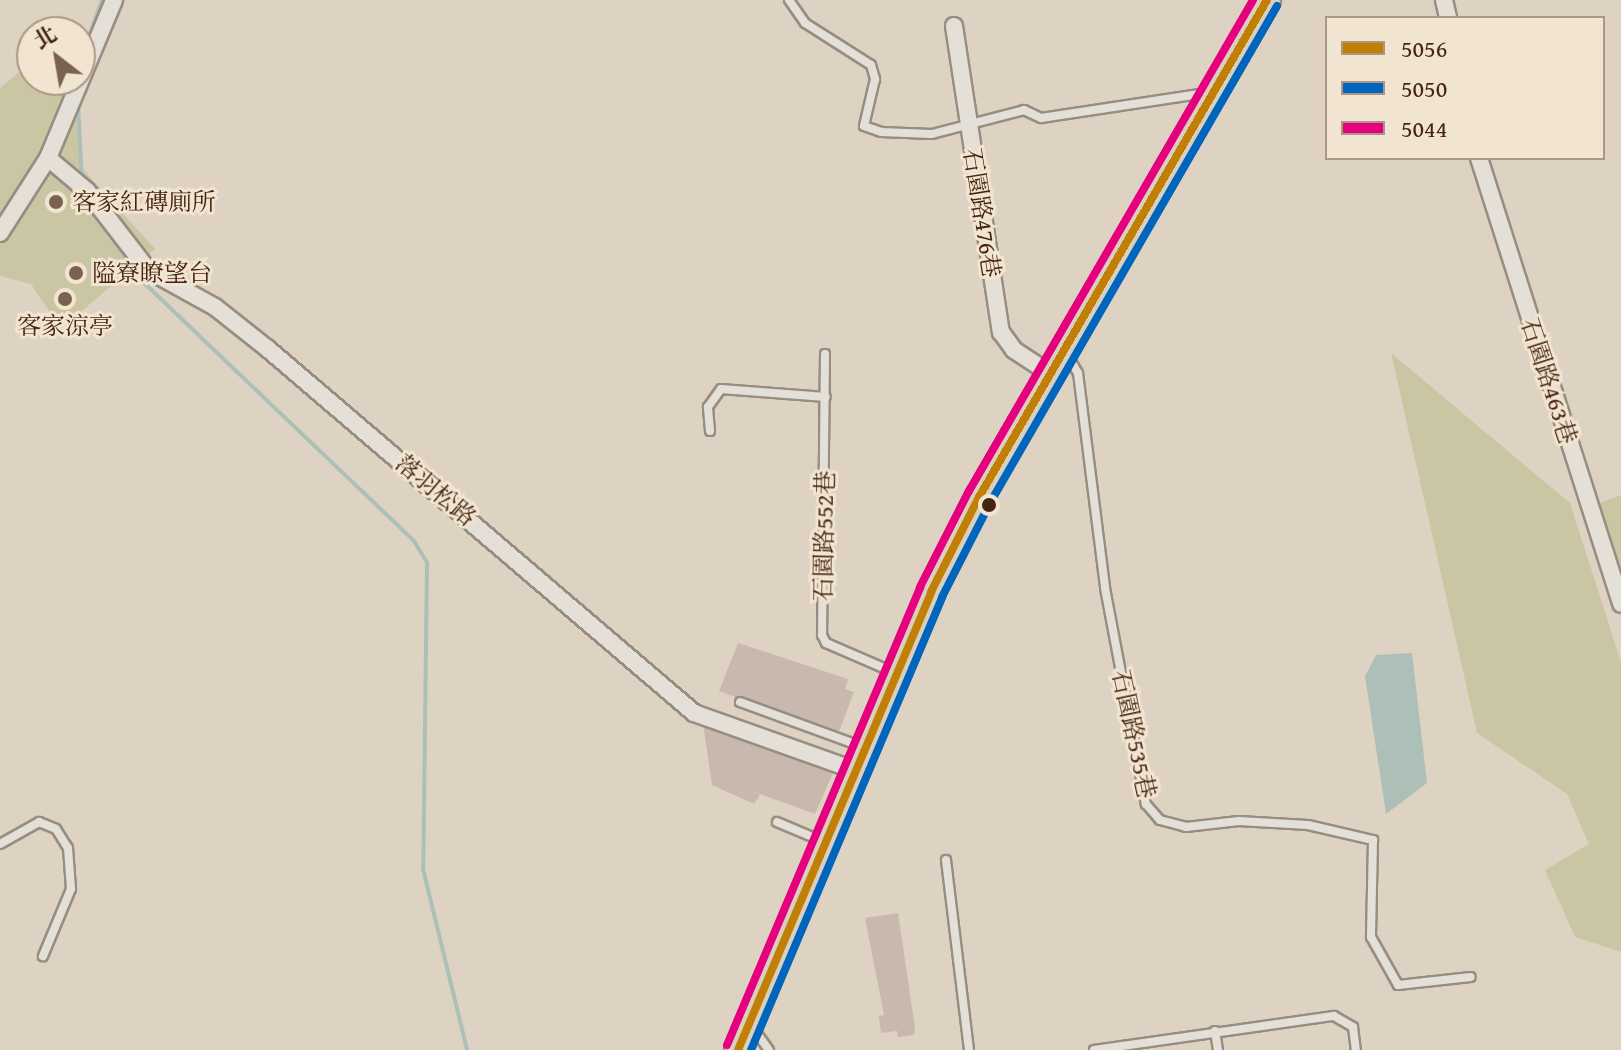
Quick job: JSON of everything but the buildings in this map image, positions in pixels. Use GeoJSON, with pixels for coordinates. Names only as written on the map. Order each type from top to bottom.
{"type":"FeatureCollection","features":[{"type":"Feature","properties":{"kind":"main road"},"geometry":{"type":"LineString","coordinates":[[738,1050],[862,760],[895,673],[979,497],[1218,91],[1267,0]]}},
{"type":"Feature","properties":{"kind":"street"},"geometry":{"type":"LineString","coordinates":[[0,233],[7,210],[48,158],[114,0]]}},
{"type":"Feature","properties":{"kind":"street","name":"石園路476巷"},"geometry":{"type":"LineString","coordinates":[[954,26],[1001,332],[1014,350],[1052,375]]}},
{"type":"Feature","properties":{"kind":"street","name":"落羽松路"},"geometry":{"type":"LineString","coordinates":[[48,158],[82,186],[148,270],[215,307],[268,349],[694,713],[862,760]]}},
{"type":"Feature","properties":{"kind":"street","name":"石園路463巷"},"geometry":{"type":"LineString","coordinates":[[1480,160],[1621,604]]}},
{"type":"Feature","properties":{"kind":"lane"},"geometry":{"type":"LineString","coordinates":[[789,0],[805,23],[871,65],[875,79],[864,126],[932,134],[968,122],[1024,110],[1041,118],[1218,91]]}},
{"type":"Feature","properties":{"kind":"lane","name":"石園路535巷"},"geometry":{"type":"LineString","coordinates":[[1066,351],[1078,373],[1105,588],[1146,804],[1160,820],[1186,827],[1239,821],[1308,825],[1373,840],[1371,937],[1398,985],[1471,977]]}},
{"type":"Feature","properties":{"kind":"lane","name":"石園路552巷"},"geometry":{"type":"LineString","coordinates":[[825,354],[822,635],[826,643],[895,673]]}},
{"type":"Feature","properties":{"kind":"lane"},"geometry":{"type":"LineString","coordinates":[[710,431],[708,407],[721,389],[826,397]]}},
{"type":"Feature","properties":{"kind":"lane"},"geometry":{"type":"LineString","coordinates":[[740,702],[862,760]]}},
{"type":"Feature","properties":{"kind":"lane"},"geometry":{"type":"LineString","coordinates":[[0,844],[39,822],[56,829],[68,848],[71,889],[43,956]]}},
{"type":"Feature","properties":{"kind":"lane"},"geometry":{"type":"LineString","coordinates":[[777,822],[827,842]]}},
{"type":"Feature","properties":{"kind":"lane"},"geometry":{"type":"LineString","coordinates":[[946,860],[969,1050]]}},
{"type":"Feature","properties":{"kind":"lane"},"geometry":{"type":"LineString","coordinates":[[1094,1050],[1334,1016],[1353,1027],[1356,1050]]}},
{"type":"Feature","properties":{"kind":"lane"},"geometry":{"type":"LineString","coordinates":[[750,1024],[769,1050]]}},
{"type":"Feature","properties":{"kind":"lane"},"geometry":{"type":"LineString","coordinates":[[1215,1031],[1218,1050]]}},
{"type":"Feature","properties":{"kind":"shaded area"},"geometry":{"type":"Polygon","coordinates":[[[16,74],[16,96],[74,96],[82,168],[155,249],[76,316],[63,318],[51,314],[31,284],[0,276],[0,88],[16,74]]]}},
{"type":"Feature","properties":{"kind":"shaded area"},"geometry":{"type":"Polygon","coordinates":[[[1391,353],[1570,503],[1621,662],[1621,952],[1575,937],[1545,870],[1589,844],[1567,794],[1477,733],[1391,353]]]}},
{"type":"Feature","properties":{"kind":"shaded area"},"geometry":{"type":"Polygon","coordinates":[[[1621,495],[1621,571],[1600,503],[1621,495]]]}},
{"type":"Feature","properties":{"kind":"shaded area"},"geometry":{"type":"Polygon","coordinates":[[[1412,653],[1427,783],[1386,814],[1365,676],[1376,655],[1412,653]]]}},
{"type":"Feature","properties":{"kind":"waterway"},"geometry":{"type":"LineString","coordinates":[[96,17],[102,0]]}},
{"type":"Feature","properties":{"kind":"waterway"},"geometry":{"type":"LineString","coordinates":[[78,103],[82,182]]}},
{"type":"Feature","properties":{"kind":"waterway"},"geometry":{"type":"LineString","coordinates":[[81,191],[141,280],[414,541],[427,563],[423,869],[467,1050]]}},
{"type":"Feature","properties":{"kind":"transit line","name":"5044"},"geometry":{"type":"LineString","coordinates":[[727,1045],[920,587],[969,491],[1253,0]]}},
{"type":"Feature","properties":{"kind":"transit line","name":"5056"},"geometry":{"type":"LineString","coordinates":[[738,1050],[931,592],[979,497],[1267,0]]}},
{"type":"Feature","properties":{"kind":"transit line","name":"5050"},"geometry":{"type":"LineString","coordinates":[[751,1050],[942,597],[990,503],[1277,6]]}},
{"type":"Feature","properties":{"kind":"place","name":"客家紅磚廁所"},"geometry":{"type":"Point","coordinates":[56,202]}},
{"type":"Feature","properties":{"kind":"place","name":"隘寮瞭望台"},"geometry":{"type":"Point","coordinates":[76,273]}},
{"type":"Feature","properties":{"kind":"place","name":"客家涼亭"},"geometry":{"type":"Point","coordinates":[65,299]}}]}
